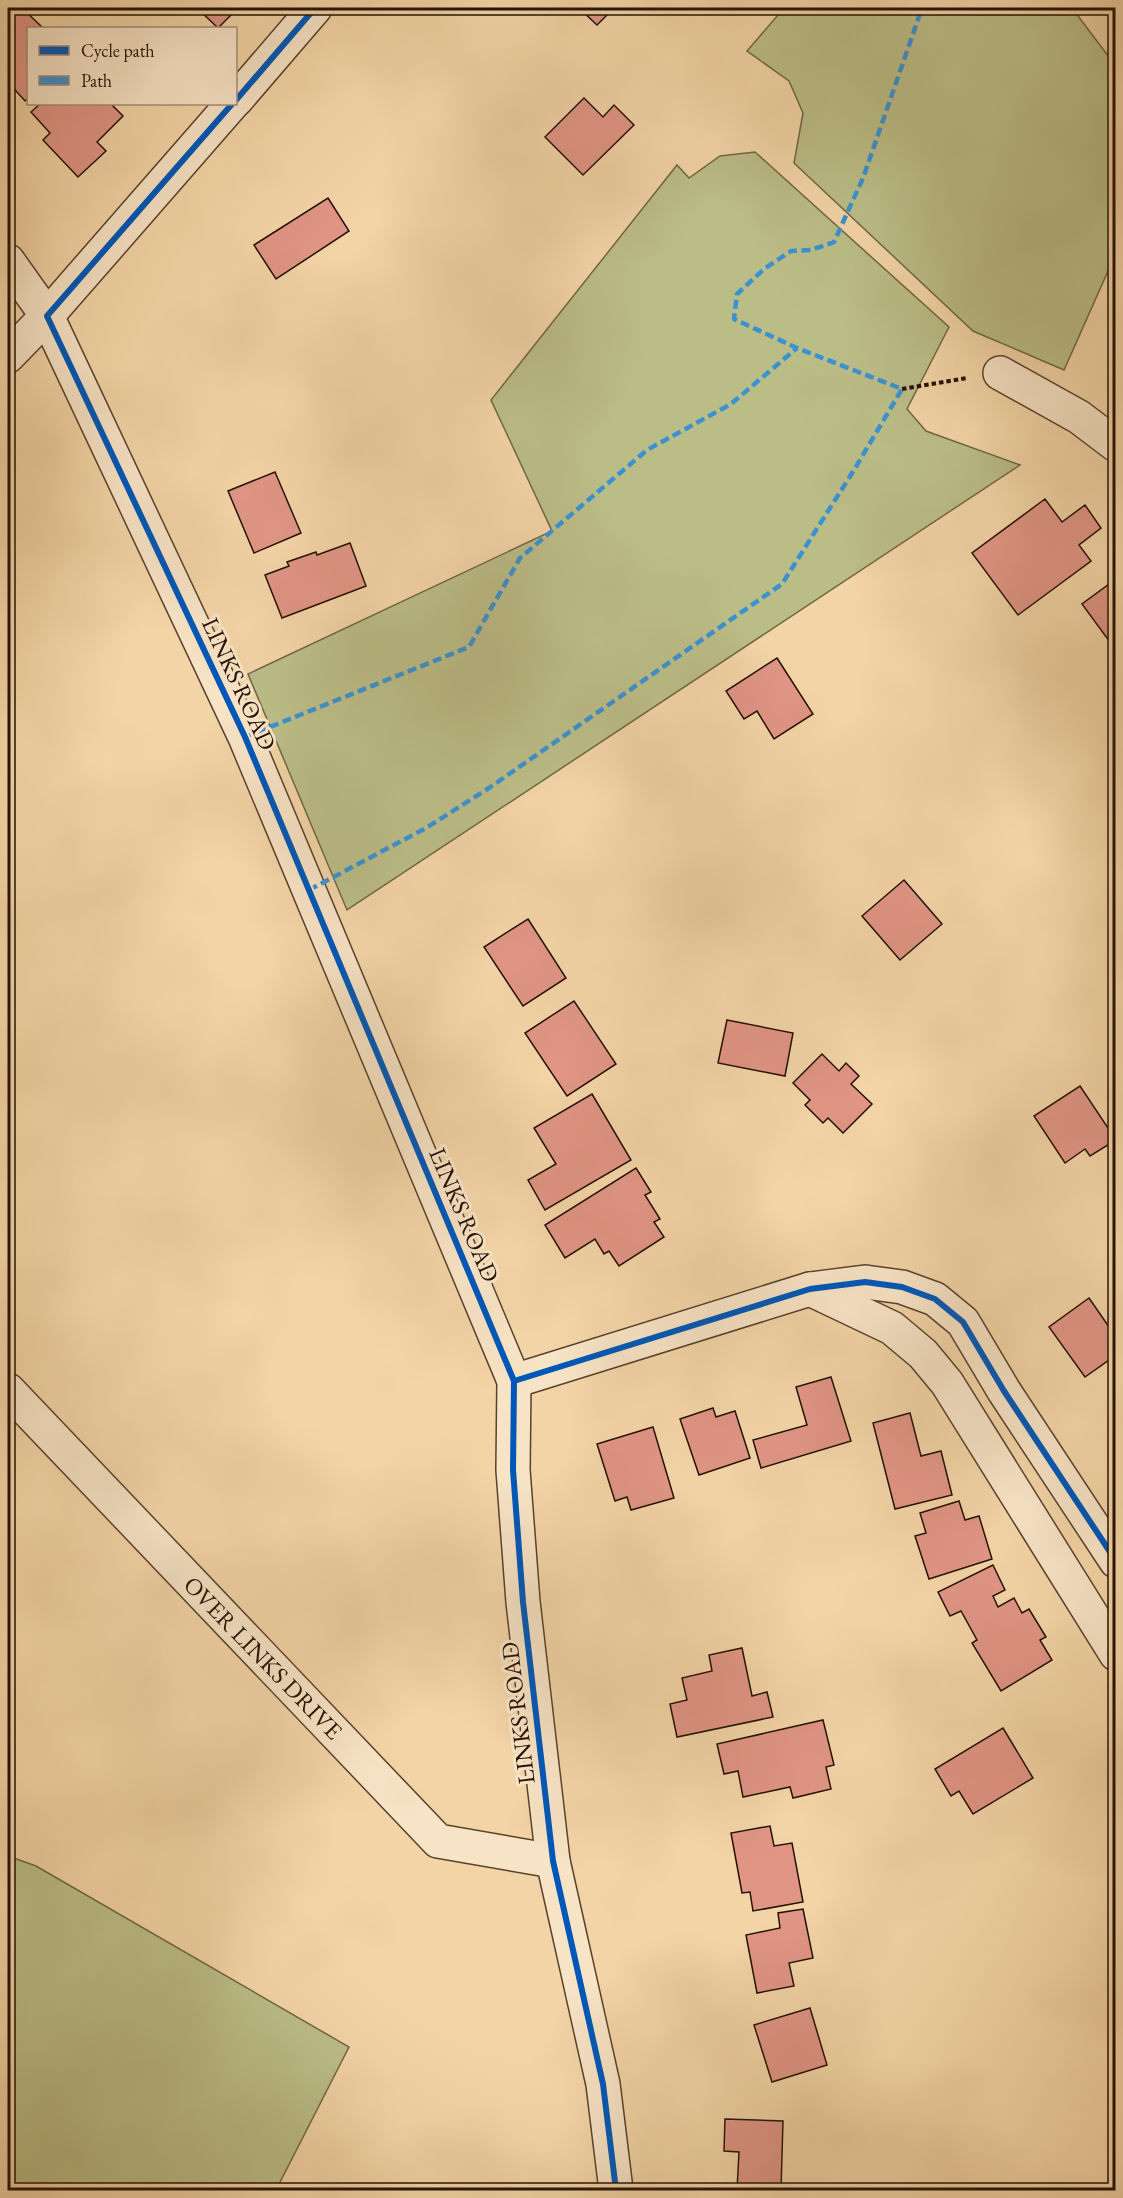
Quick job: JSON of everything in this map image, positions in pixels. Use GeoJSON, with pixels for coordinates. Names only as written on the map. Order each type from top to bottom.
{"type":"FeatureCollection","features":[{"type":"Feature","properties":{"kind":"street"},"geometry":{"type":"LineString","coordinates":[[237,98],[315,8]]}},
{"type":"Feature","properties":{"kind":"street"},"geometry":{"type":"LineString","coordinates":[[8,356],[47,316],[231,105]]}},
{"type":"Feature","properties":{"kind":"street","name":"LINKS ROAD"},"geometry":{"type":"LineString","coordinates":[[8,261],[47,316],[245,737],[514,1381],[513,1470],[521,1578],[553,1861],[603,2084],[616,2190]]}},
{"type":"Feature","properties":{"kind":"street"},"geometry":{"type":"LineString","coordinates":[[1000,373],[1079,417],[1116,445]]}},
{"type":"Feature","properties":{"kind":"street"},"geometry":{"type":"LineString","coordinates":[[514,1381],[810,1289],[865,1282],[902,1287],[935,1299],[963,1322],[1004,1391],[1116,1561]]}},
{"type":"Feature","properties":{"kind":"street"},"geometry":{"type":"LineString","coordinates":[[810,1289],[892,1328],[923,1354],[947,1383],[1116,1654]]}},
{"type":"Feature","properties":{"kind":"street","name":"OVER LINKS DRIVE"},"geometry":{"type":"LineString","coordinates":[[8,1390],[438,1841],[553,1861]]}},
{"type":"Feature","properties":{"kind":"path"},"geometry":{"type":"LineString","coordinates":[[902,389],[1000,373]]}},
{"type":"Feature","properties":{"kind":"green space"},"geometry":{"type":"Polygon","coordinates":[[[784,8],[1072,8],[1115,65],[1116,253],[1064,370],[973,331],[794,163],[803,113],[789,81],[747,51],[784,8]]]}},
{"type":"Feature","properties":{"kind":"green space"},"geometry":{"type":"Polygon","coordinates":[[[755,152],[949,327],[907,409],[926,431],[1020,465],[347,910],[248,674],[552,531],[491,400],[677,165],[689,178],[720,156],[755,152]]]}},
{"type":"Feature","properties":{"kind":"green space"},"geometry":{"type":"Polygon","coordinates":[[[8,1856],[36,1866],[349,2047],[276,2190],[8,2190],[8,1856]]]}},
{"type":"Feature","properties":{"kind":"building"},"geometry":{"type":"Polygon","coordinates":[[[22,8],[42,27],[27,27],[27,99],[25,101],[8,82],[8,21],[22,8]]]}},
{"type":"Feature","properties":{"kind":"building"},"geometry":{"type":"Polygon","coordinates":[[[197,8],[238,8],[219,27],[197,8]]]}},
{"type":"Feature","properties":{"kind":"building"},"geometry":{"type":"Polygon","coordinates":[[[579,8],[614,8],[597,25],[579,8]]]}},
{"type":"Feature","properties":{"kind":"building"},"geometry":{"type":"Polygon","coordinates":[[[584,98],[603,117],[614,105],[634,125],[583,175],[545,137],[584,98]]]}},
{"type":"Feature","properties":{"kind":"building"},"geometry":{"type":"Polygon","coordinates":[[[39,105],[112,105],[123,116],[97,142],[106,151],[78,177],[43,140],[50,133],[31,112],[39,105]]]}},
{"type":"Feature","properties":{"kind":"building"},"geometry":{"type":"Polygon","coordinates":[[[328,198],[349,231],[276,279],[254,245],[328,198]]]}},
{"type":"Feature","properties":{"kind":"building"},"geometry":{"type":"Polygon","coordinates":[[[275,472],[301,533],[254,553],[228,491],[275,472]]]}},
{"type":"Feature","properties":{"kind":"building"},"geometry":{"type":"Polygon","coordinates":[[[1045,499],[1062,522],[1085,505],[1101,528],[1079,545],[1091,561],[1018,615],[972,553],[1045,499]]]}},
{"type":"Feature","properties":{"kind":"building"},"geometry":{"type":"Polygon","coordinates":[[[350,543],[366,586],[282,618],[265,575],[289,566],[287,562],[316,552],[317,555],[350,543]]]}},
{"type":"Feature","properties":{"kind":"building"},"geometry":{"type":"Polygon","coordinates":[[[1116,579],[1116,649],[1115,649],[1082,604],[1116,579]]]}},
{"type":"Feature","properties":{"kind":"building"},"geometry":{"type":"Polygon","coordinates":[[[777,658],[813,714],[774,739],[757,711],[744,719],[726,691],[777,658]]]}},
{"type":"Feature","properties":{"kind":"building"},"geometry":{"type":"Polygon","coordinates":[[[904,880],[942,924],[900,960],[862,916],[904,880]]]}},
{"type":"Feature","properties":{"kind":"building"},"geometry":{"type":"Polygon","coordinates":[[[528,919],[566,978],[523,1006],[484,947],[528,919]]]}},
{"type":"Feature","properties":{"kind":"building"},"geometry":{"type":"Polygon","coordinates":[[[574,1001],[616,1064],[567,1096],[525,1033],[574,1001]]]}},
{"type":"Feature","properties":{"kind":"building"},"geometry":{"type":"Polygon","coordinates":[[[727,1020],[793,1033],[785,1076],[718,1063],[727,1020]]]}},
{"type":"Feature","properties":{"kind":"building"},"geometry":{"type":"Polygon","coordinates":[[[822,1054],[839,1071],[846,1063],[859,1076],[851,1084],[872,1104],[843,1133],[828,1118],[823,1123],[805,1105],[810,1100],[793,1083],[822,1054]]]}},
{"type":"Feature","properties":{"kind":"building"},"geometry":{"type":"Polygon","coordinates":[[[1080,1086],[1116,1140],[1090,1156],[1085,1149],[1065,1163],[1034,1116],[1080,1086]]]}},
{"type":"Feature","properties":{"kind":"building"},"geometry":{"type":"Polygon","coordinates":[[[592,1094],[631,1160],[545,1210],[528,1180],[556,1164],[534,1128],[592,1094]]]}},
{"type":"Feature","properties":{"kind":"building"},"geometry":{"type":"Polygon","coordinates":[[[636,1168],[651,1192],[645,1195],[660,1219],[654,1222],[664,1237],[619,1266],[609,1251],[604,1254],[595,1239],[565,1258],[545,1225],[636,1168]]]}},
{"type":"Feature","properties":{"kind":"building"},"geometry":{"type":"Polygon","coordinates":[[[1089,1298],[1116,1337],[1116,1355],[1085,1377],[1049,1327],[1089,1298]]]}},
{"type":"Feature","properties":{"kind":"building"},"geometry":{"type":"Polygon","coordinates":[[[831,1377],[851,1441],[761,1468],[753,1440],[807,1425],[796,1387],[831,1377]]]}},
{"type":"Feature","properties":{"kind":"building"},"geometry":{"type":"Polygon","coordinates":[[[713,1408],[716,1417],[735,1411],[750,1458],[699,1475],[680,1419],[713,1408]]]}},
{"type":"Feature","properties":{"kind":"building"},"geometry":{"type":"Polygon","coordinates":[[[910,1413],[921,1456],[941,1451],[952,1495],[895,1509],[873,1423],[910,1413]]]}},
{"type":"Feature","properties":{"kind":"building"},"geometry":{"type":"Polygon","coordinates":[[[653,1427],[674,1498],[631,1510],[627,1497],[615,1501],[597,1444],[653,1427]]]}},
{"type":"Feature","properties":{"kind":"building"},"geometry":{"type":"Polygon","coordinates":[[[959,1501],[965,1520],[979,1516],[992,1559],[929,1579],[915,1536],[926,1533],[920,1513],[959,1501]]]}},
{"type":"Feature","properties":{"kind":"building"},"geometry":{"type":"Polygon","coordinates":[[[993,1565],[1005,1590],[993,1596],[998,1607],[1014,1598],[1022,1613],[1029,1609],[1046,1637],[1040,1640],[1052,1660],[1001,1691],[972,1643],[977,1640],[961,1611],[950,1616],[938,1592],[993,1565]]]}},
{"type":"Feature","properties":{"kind":"building"},"geometry":{"type":"Polygon","coordinates":[[[742,1648],[752,1696],[767,1692],[773,1717],[677,1737],[670,1704],[687,1700],[682,1678],[712,1671],[709,1655],[742,1648]]]}},
{"type":"Feature","properties":{"kind":"building"},"geometry":{"type":"Polygon","coordinates":[[[823,1720],[834,1765],[826,1767],[831,1789],[793,1798],[790,1787],[743,1797],[738,1771],[724,1774],[717,1744],[823,1720]]]}},
{"type":"Feature","properties":{"kind":"building"},"geometry":{"type":"Polygon","coordinates":[[[1003,1728],[1033,1778],[973,1814],[959,1791],[951,1796],[935,1769],[1003,1728]]]}},
{"type":"Feature","properties":{"kind":"building"},"geometry":{"type":"Polygon","coordinates":[[[770,1826],[774,1846],[792,1843],[803,1902],[753,1911],[750,1892],[742,1893],[731,1833],[770,1826]]]}},
{"type":"Feature","properties":{"kind":"building"},"geometry":{"type":"Polygon","coordinates":[[[803,1909],[813,1958],[789,1963],[794,1986],[757,1993],[746,1935],[780,1928],[778,1913],[803,1909]]]}},
{"type":"Feature","properties":{"kind":"building"},"geometry":{"type":"Polygon","coordinates":[[[810,2008],[827,2065],[772,2082],[754,2025],[810,2008]]]}},
{"type":"Feature","properties":{"kind":"building"},"geometry":{"type":"Polygon","coordinates":[[[725,2119],[783,2121],[781,2190],[737,2190],[739,2152],[724,2151],[725,2119]]]}},
{"type":"Feature","properties":{"kind":"marked path"},"geometry":{"type":"LineString","coordinates":[[309,890],[426,828],[489,788],[782,584],[902,389],[797,348],[734,319],[737,294],[764,269],[791,251],[811,250],[834,242],[863,178],[922,8]]}},
{"type":"Feature","properties":{"kind":"marked path"},"geometry":{"type":"LineString","coordinates":[[245,737],[469,647],[520,558],[647,450],[731,404],[797,348]]}},
{"type":"Feature","properties":{"kind":"cycle path"},"geometry":{"type":"LineString","coordinates":[[237,99],[315,8]]}},
{"type":"Feature","properties":{"kind":"cycle path"},"geometry":{"type":"LineString","coordinates":[[231,105],[47,316],[245,737],[514,1381],[513,1470],[523,1602],[553,1861],[603,2084],[616,2190]]}},
{"type":"Feature","properties":{"kind":"cycle path"},"geometry":{"type":"LineString","coordinates":[[514,1381],[810,1289],[865,1282],[902,1287],[935,1299],[963,1322],[1004,1391],[1116,1561]]}}]}
